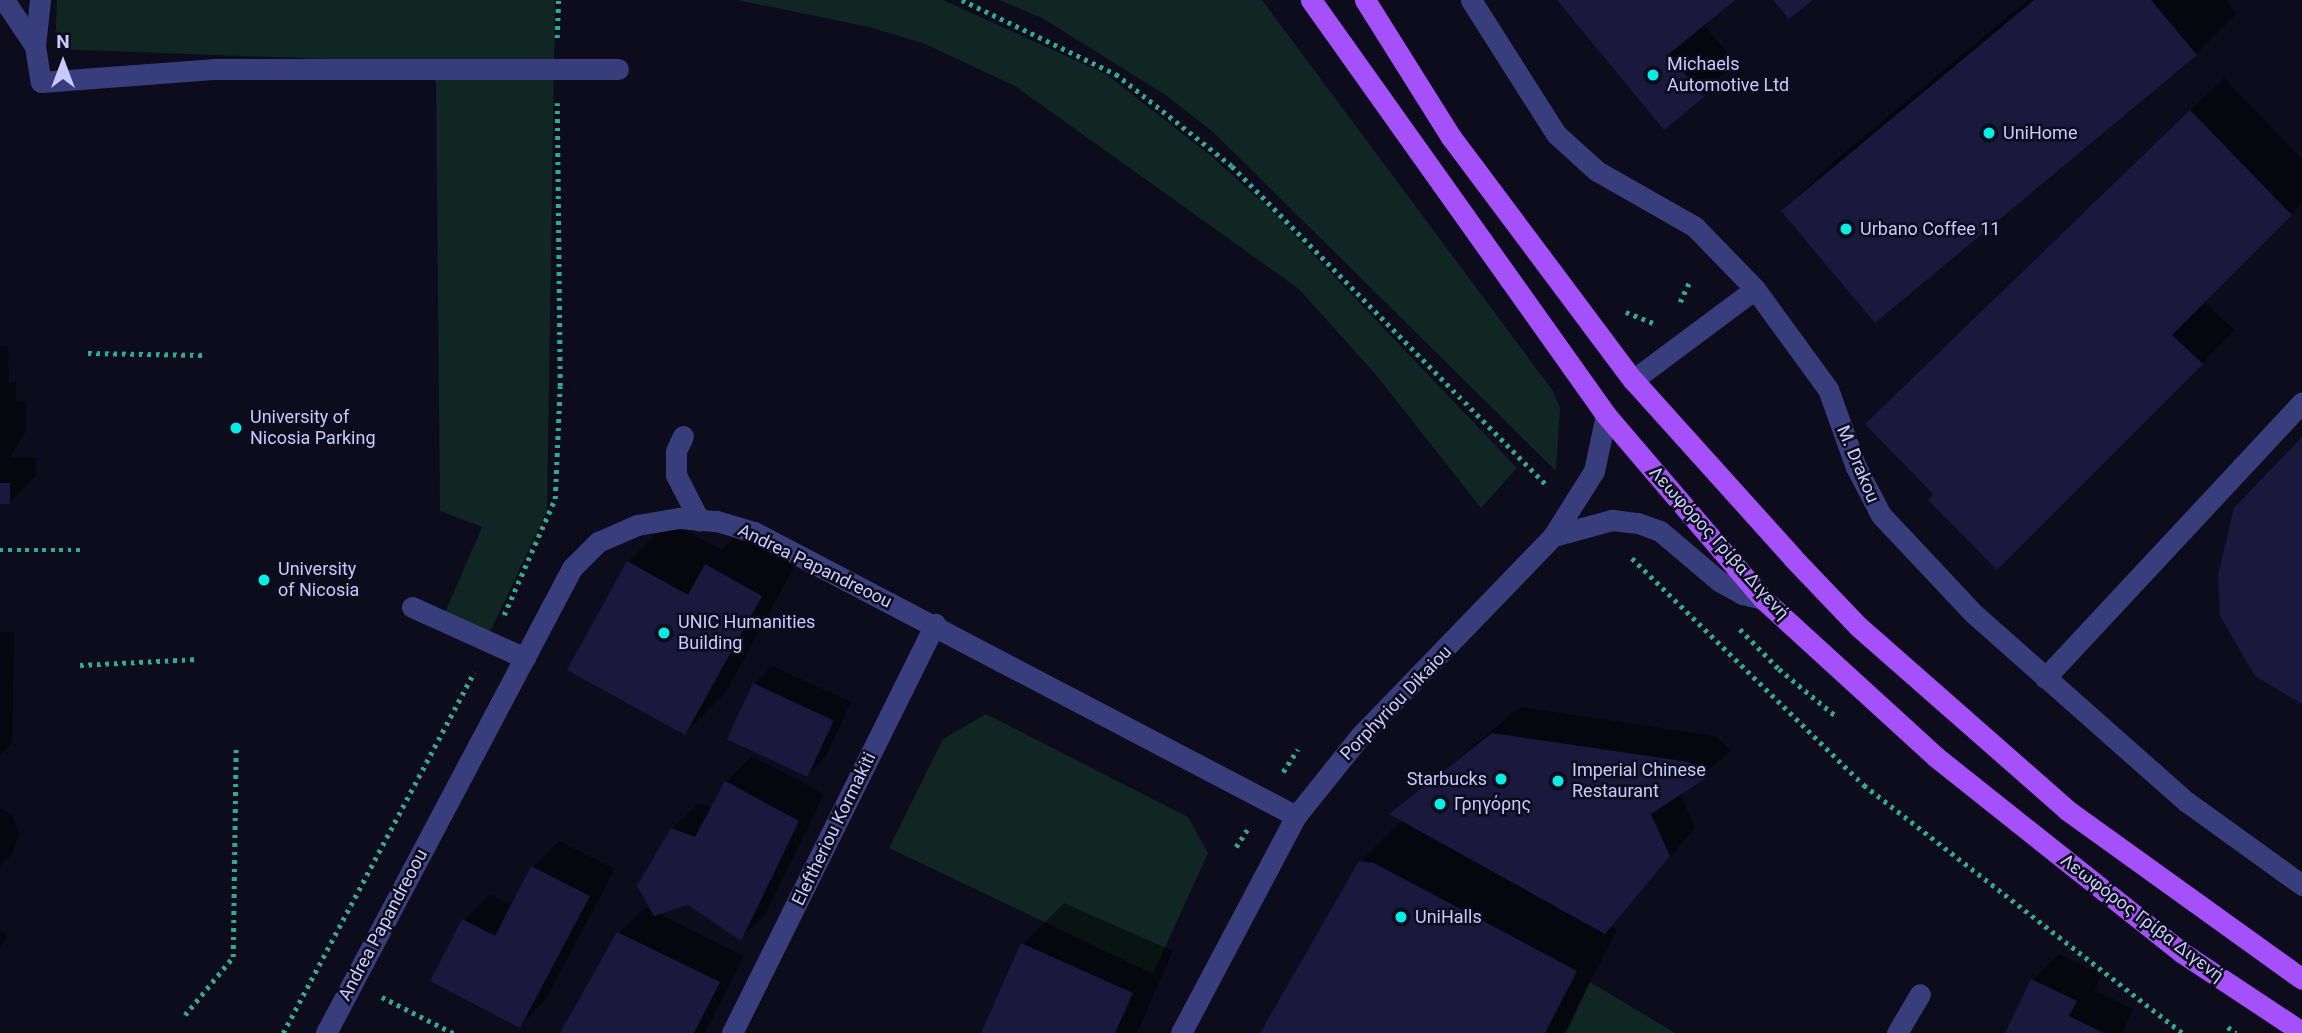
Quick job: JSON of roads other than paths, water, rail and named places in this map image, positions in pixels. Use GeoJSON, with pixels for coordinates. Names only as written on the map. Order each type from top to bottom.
{"type":"FeatureCollection","features":[{"type":"Feature","properties":{"kind":"main road","name":"Λεωφόρος Γρίβα Διγενή"},"geometry":{"type":"LineString","coordinates":[[1311,0],[1352,64],[1606,415],[1763,599],[1937,757],[2181,952],[2302,1032]]}},
{"type":"Feature","properties":{"kind":"main road"},"geometry":{"type":"LineString","coordinates":[[1365,0],[1451,137],[1633,380],[1859,627],[2067,810],[2302,979]]}},
{"type":"Feature","properties":{"kind":"street"},"geometry":{"type":"LineString","coordinates":[[4,0],[35,46]]}},
{"type":"Feature","properties":{"kind":"street"},"geometry":{"type":"LineString","coordinates":[[40,0],[35,46],[41,82],[213,69],[618,69]]}},
{"type":"Feature","properties":{"kind":"street","name":"M. Drakou"},"geometry":{"type":"LineString","coordinates":[[1471,0],[1556,134],[1597,171],[1695,228],[1755,289],[1828,389],[1856,467],[1881,515],[1973,612],[2045,678],[2187,802],[2302,885]]}},
{"type":"Feature","properties":{"kind":"street"},"geometry":{"type":"LineString","coordinates":[[1633,380],[1755,289]]}},
{"type":"Feature","properties":{"kind":"street"},"geometry":{"type":"LineString","coordinates":[[2045,678],[2302,402]]}},
{"type":"Feature","properties":{"kind":"street","name":"Porphyriou Dikaiou"},"geometry":{"type":"LineString","coordinates":[[1181,1033],[1296,816],[1360,736],[1553,536],[1594,471],[1606,415]]}},
{"type":"Feature","properties":{"kind":"street"},"geometry":{"type":"LineString","coordinates":[[683,436],[676,452],[676,475],[699,520]]}},
{"type":"Feature","properties":{"kind":"street","name":"Andrea Papandreoou"},"geometry":{"type":"LineString","coordinates":[[326,1033],[572,568],[598,542],[636,525],[699,520],[754,532],[935,624],[1296,816]]}},
{"type":"Feature","properties":{"kind":"street","name":"Porphyriou Dikaiou"},"geometry":{"type":"LineString","coordinates":[[1553,536],[1597,523],[1625,521],[1661,531],[1719,581],[1742,594],[1763,599]]}},
{"type":"Feature","properties":{"kind":"street"},"geometry":{"type":"LineString","coordinates":[[412,607],[525,658]]}},
{"type":"Feature","properties":{"kind":"street","name":"Eleftheriou Kormakiti"},"geometry":{"type":"LineString","coordinates":[[732,1033],[935,624]]}},
{"type":"Feature","properties":{"kind":"street"},"geometry":{"type":"LineString","coordinates":[[1897,1033],[1920,994]]}},
{"type":"Feature","properties":{"kind":"place","name":"Michaels Automotive Ltd"},"geometry":{"type":"Point","coordinates":[1653,75]}},
{"type":"Feature","properties":{"kind":"place","name":"UniHome"},"geometry":{"type":"Point","coordinates":[1989,133]}},
{"type":"Feature","properties":{"kind":"place","name":"Urbano Coffee 11"},"geometry":{"type":"Point","coordinates":[1846,229]}},
{"type":"Feature","properties":{"kind":"place","name":"University of Nicosia Parking"},"geometry":{"type":"Point","coordinates":[236,428]}},
{"type":"Feature","properties":{"kind":"place","name":"University of Nicosia"},"geometry":{"type":"Point","coordinates":[264,580]}},
{"type":"Feature","properties":{"kind":"place","name":"UNIC Humanities Building"},"geometry":{"type":"Point","coordinates":[664,633]}},
{"type":"Feature","properties":{"kind":"place","name":"Starbucks"},"geometry":{"type":"Point","coordinates":[1501,779]}},
{"type":"Feature","properties":{"kind":"place","name":"Imperial Chinese Restaurant"},"geometry":{"type":"Point","coordinates":[1558,781]}},
{"type":"Feature","properties":{"kind":"place","name":"Γρηγόρης"},"geometry":{"type":"Point","coordinates":[1440,804]}},
{"type":"Feature","properties":{"kind":"place","name":"UniHalls"},"geometry":{"type":"Point","coordinates":[1401,917]}}]}
